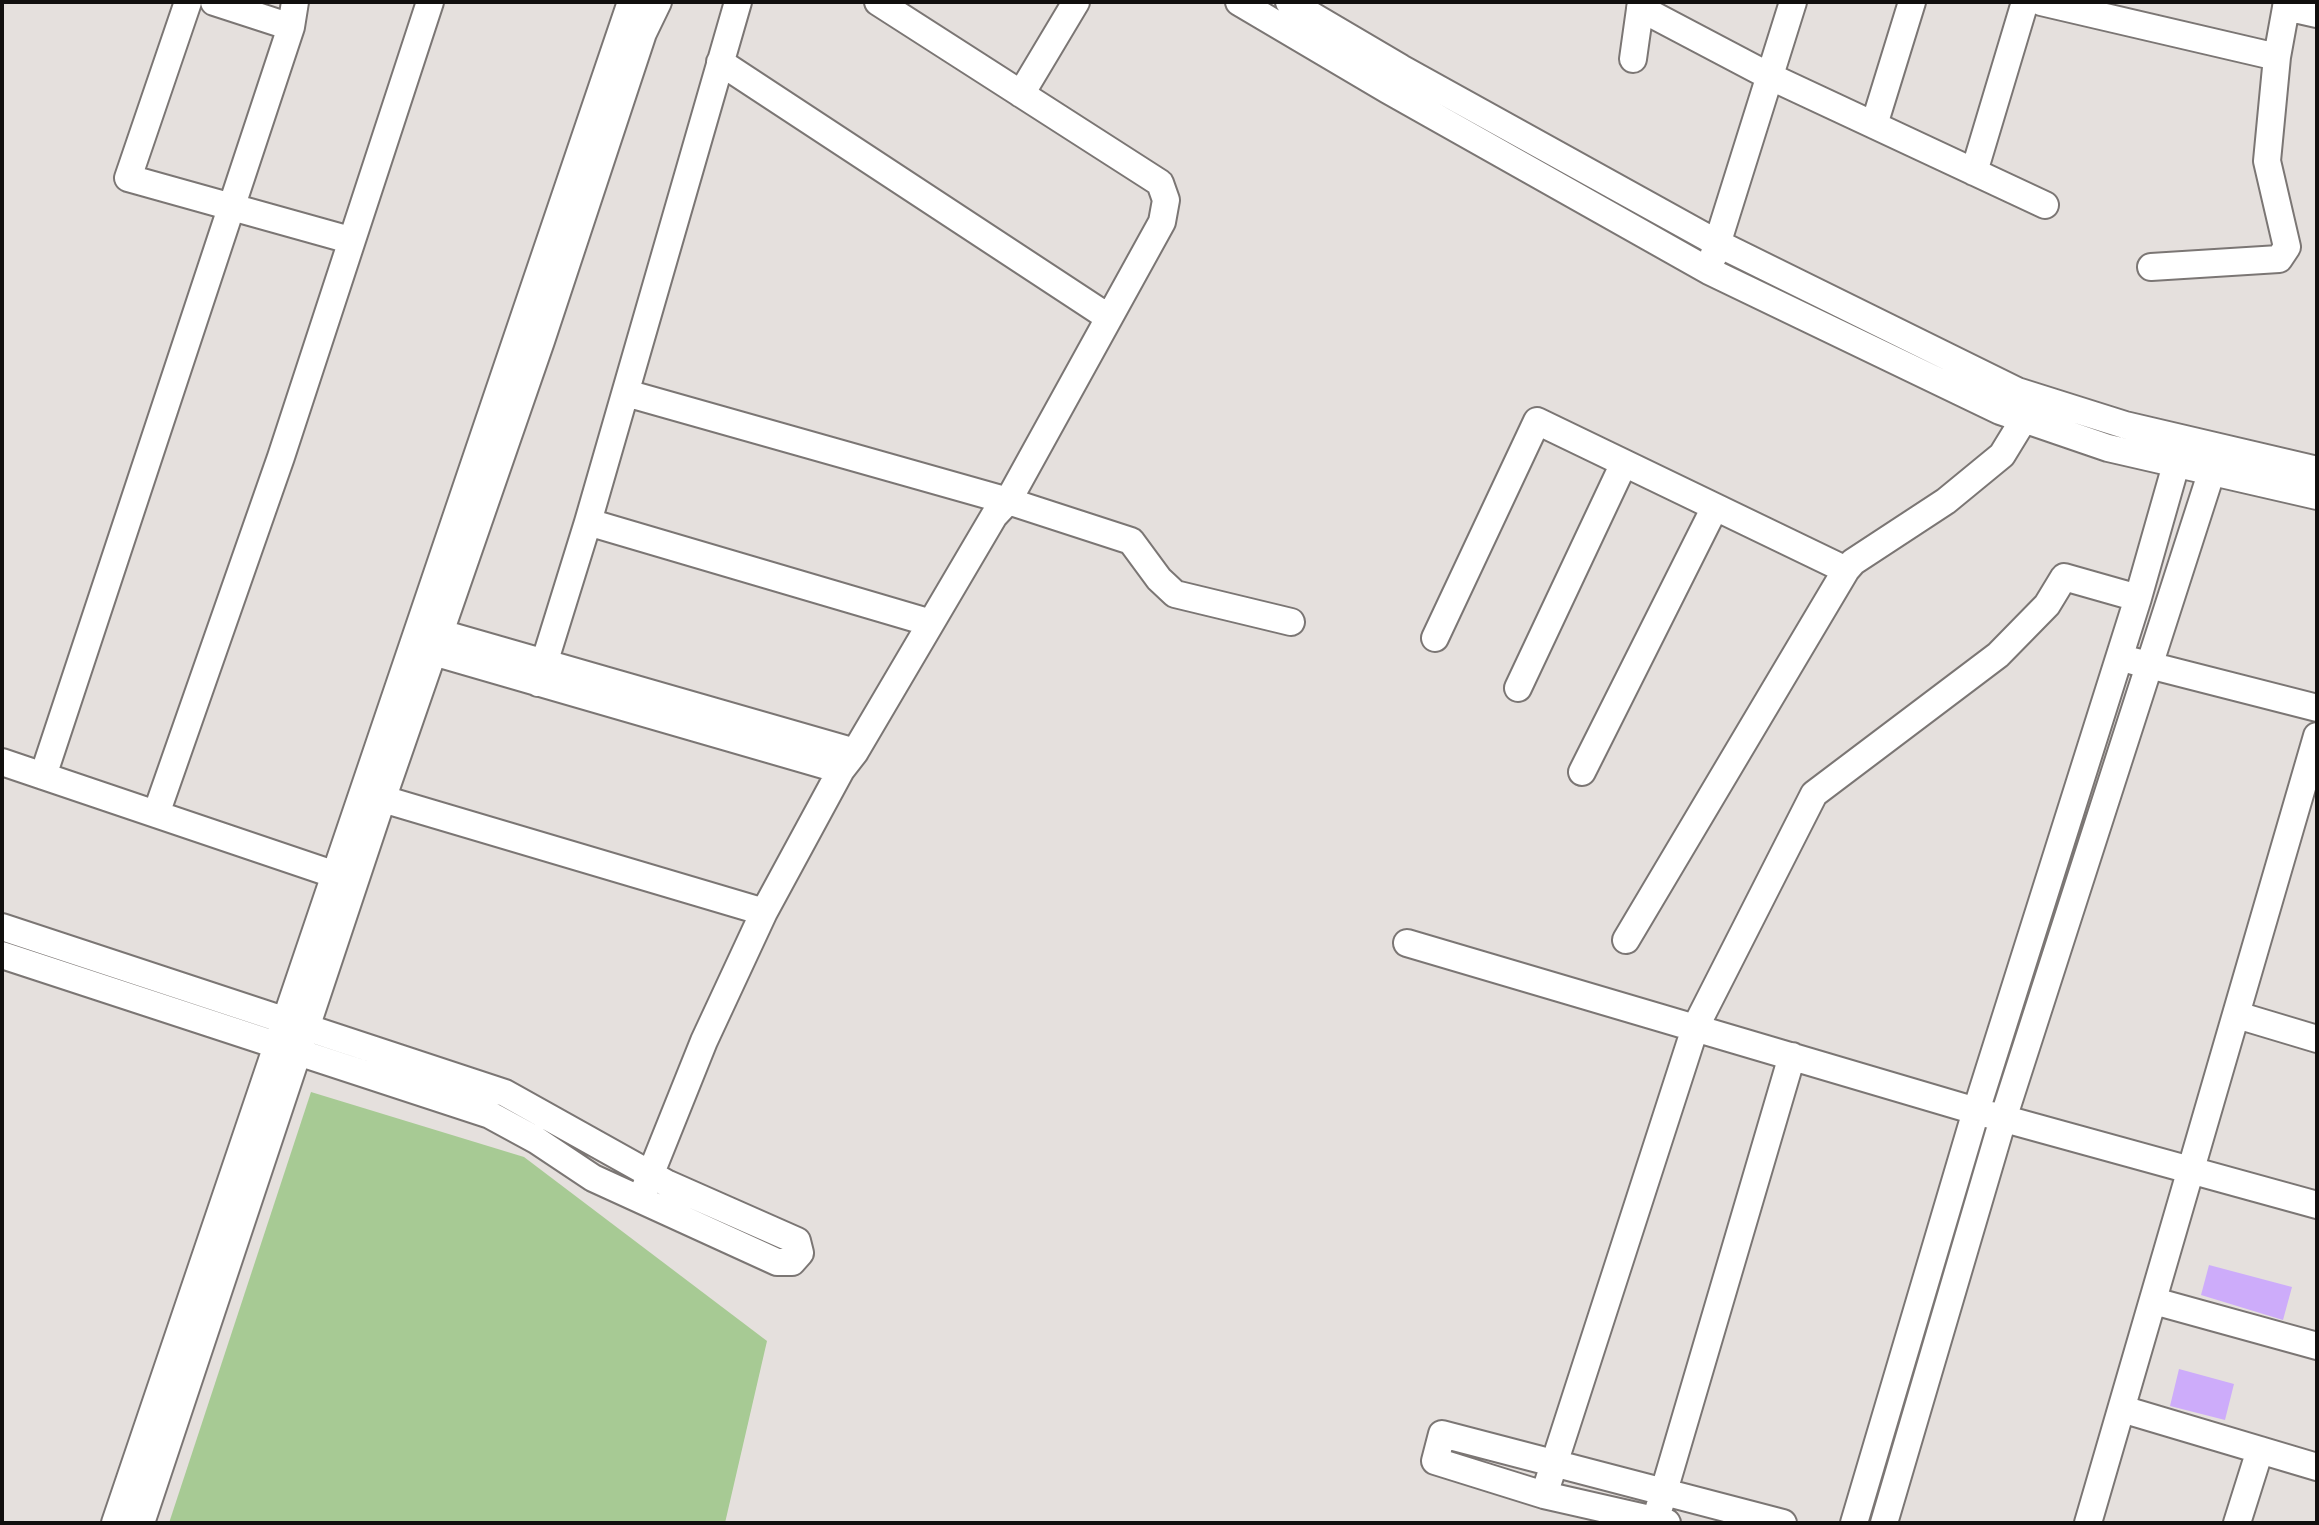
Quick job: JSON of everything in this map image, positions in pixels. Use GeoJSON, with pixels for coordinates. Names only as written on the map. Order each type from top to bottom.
{"type":"FeatureCollection","features":[{"type":"Feature","properties":{"kind":"street"},"geometry":{"type":"LineString","coordinates":[[188,2],[128,178],[350,240]]}},
{"type":"Feature","properties":{"kind":"street"},"geometry":{"type":"LineString","coordinates":[[43,776],[293,14],[214,2]]}},
{"type":"Feature","properties":{"kind":"street"},"geometry":{"type":"LineString","coordinates":[[156,814],[281,457],[430,2]]}},
{"type":"Feature","properties":{"kind":"street"},"geometry":{"type":"LineString","coordinates":[[141,1523],[291,1036],[425,639],[631,2]]}},
{"type":"Feature","properties":{"kind":"street"},"geometry":{"type":"LineString","coordinates":[[425,639],[541,341],[643,33],[658,2]]}},
{"type":"Feature","properties":{"kind":"street"},"geometry":{"type":"LineString","coordinates":[[542,673],[626,393],[738,2]]}},
{"type":"Feature","properties":{"kind":"street"},"geometry":{"type":"LineString","coordinates":[[639,1199],[652,1174],[704,1041],[764,912],[848,761],[995,516],[1008,501],[1162,222],[1166,200],[1160,183],[878,2]]}},
{"type":"Feature","properties":{"kind":"street"},"geometry":{"type":"LineString","coordinates":[[1021,94],[1076,2]]}},
{"type":"Feature","properties":{"kind":"street"},"geometry":{"type":"LineString","coordinates":[[1239,2],[1388,90],[1709,271],[2000,411],[2108,448],[2180,451],[2216,459],[2317,470]]}},
{"type":"Feature","properties":{"kind":"street"},"geometry":{"type":"LineString","coordinates":[[1289,2],[1401,68],[1717,243],[2017,391],[2126,425],[2180,451]]}},
{"type":"Feature","properties":{"kind":"street"},"geometry":{"type":"LineString","coordinates":[[1709,271],[1793,2]]}},
{"type":"Feature","properties":{"kind":"street"},"geometry":{"type":"LineString","coordinates":[[1874,125],[1912,2]]}},
{"type":"Feature","properties":{"kind":"street"},"geometry":{"type":"LineString","coordinates":[[1974,172],[2025,2]]}},
{"type":"Feature","properties":{"kind":"street"},"geometry":{"type":"LineString","coordinates":[[2041,2],[2136,13],[2277,57]]}},
{"type":"Feature","properties":{"kind":"street"},"geometry":{"type":"LineString","coordinates":[[2151,267],[2278,259],[2284,255],[2287,247],[2267,161],[2277,57],[2287,4],[2317,14]]}},
{"type":"Feature","properties":{"kind":"street"},"geometry":{"type":"LineString","coordinates":[[1633,60],[1640,5],[1769,76],[2045,205]]}},
{"type":"Feature","properties":{"kind":"street"},"geometry":{"type":"LineString","coordinates":[[720,62],[1108,317]]}},
{"type":"Feature","properties":{"kind":"street"},"geometry":{"type":"LineString","coordinates":[[1388,90],[1401,68]]}},
{"type":"Feature","properties":{"kind":"street"},"geometry":{"type":"LineString","coordinates":[[626,393],[1008,501],[1131,541],[1159,579],[1175,594],[1291,622]]}},
{"type":"Feature","properties":{"kind":"street"},"geometry":{"type":"LineString","coordinates":[[1626,940],[1846,570],[1853,562],[1946,502],[2002,455],[2024,419]]}},
{"type":"Feature","properties":{"kind":"street"},"geometry":{"type":"LineString","coordinates":[[1435,638],[1537,421],[1846,570]]}},
{"type":"Feature","properties":{"kind":"street"},"geometry":{"type":"LineString","coordinates":[[1854,1523],[1976,1111],[2138,598],[2180,451]]}},
{"type":"Feature","properties":{"kind":"street"},"geometry":{"type":"LineString","coordinates":[[2216,459],[2317,496]]}},
{"type":"Feature","properties":{"kind":"street"},"geometry":{"type":"LineString","coordinates":[[1884,1523],[2003,1119],[2216,459]]}},
{"type":"Feature","properties":{"kind":"street"},"geometry":{"type":"LineString","coordinates":[[1518,688],[1624,463]]}},
{"type":"Feature","properties":{"kind":"street"},"geometry":{"type":"LineString","coordinates":[[1581,772],[1716,507]]}},
{"type":"Feature","properties":{"kind":"street"},"geometry":{"type":"LineString","coordinates":[[588,522],[931,624]]}},
{"type":"Feature","properties":{"kind":"street"},"geometry":{"type":"LineString","coordinates":[[1544,1495],[1695,1028],[1814,794],[1998,655],[2046,606],[2064,577],[2138,598]]}},
{"type":"Feature","properties":{"kind":"street"},"geometry":{"type":"LineString","coordinates":[[425,639],[848,761]]}},
{"type":"Feature","properties":{"kind":"street"},"geometry":{"type":"LineString","coordinates":[[2118,657],[2317,708]]}},
{"type":"Feature","properties":{"kind":"street"},"geometry":{"type":"LineString","coordinates":[[2088,1523],[2317,736]]}},
{"type":"Feature","properties":{"kind":"street"},"geometry":{"type":"LineString","coordinates":[[2,762],[333,874]]}},
{"type":"Feature","properties":{"kind":"street"},"geometry":{"type":"LineString","coordinates":[[114,1523],[291,1036],[333,874],[371,796]]}},
{"type":"Feature","properties":{"kind":"street"},"geometry":{"type":"LineString","coordinates":[[371,796],[764,912]]}},
{"type":"Feature","properties":{"kind":"street"},"geometry":{"type":"LineString","coordinates":[[2,927],[291,1036],[498,1118],[593,1178],[778,1262],[792,1262],[800,1252],[797,1241],[652,1174],[505,1093],[291,1036],[2,956]]}},
{"type":"Feature","properties":{"kind":"street"},"geometry":{"type":"LineString","coordinates":[[1407,943],[2003,1119],[2317,1205]]}},
{"type":"Feature","properties":{"kind":"street"},"geometry":{"type":"LineString","coordinates":[[2237,1015],[2317,1039]]}},
{"type":"Feature","properties":{"kind":"street"},"geometry":{"type":"LineString","coordinates":[[1783,1523],[1664,1492],[1555,1463],[1442,1434],[1435,1461],[1544,1495],[1659,1522],[1664,1492],[1792,1056]]}},
{"type":"Feature","properties":{"kind":"street"},"geometry":{"type":"LineString","coordinates":[[2154,1301],[2317,1346]]}},
{"type":"Feature","properties":{"kind":"street"},"geometry":{"type":"LineString","coordinates":[[2122,1409],[2317,1467]]}},
{"type":"Feature","properties":{"kind":"street"},"geometry":{"type":"LineString","coordinates":[[2236,1523],[2260,1450]]}},
{"type":"Feature","properties":{"kind":"green space"},"geometry":{"type":"Polygon","coordinates":[[[311,1092],[524,1157],[767,1341],[725,1523],[169,1523],[311,1092]]]}},
{"type":"Feature","properties":{"kind":"building"},"geometry":{"type":"Polygon","coordinates":[[[2209,1265],[2292,1287],[2283,1320],[2201,1295],[2209,1265]]]}},
{"type":"Feature","properties":{"kind":"building"},"geometry":{"type":"Polygon","coordinates":[[[2179,1369],[2234,1384],[2225,1420],[2170,1406],[2179,1369]]]}}]}
